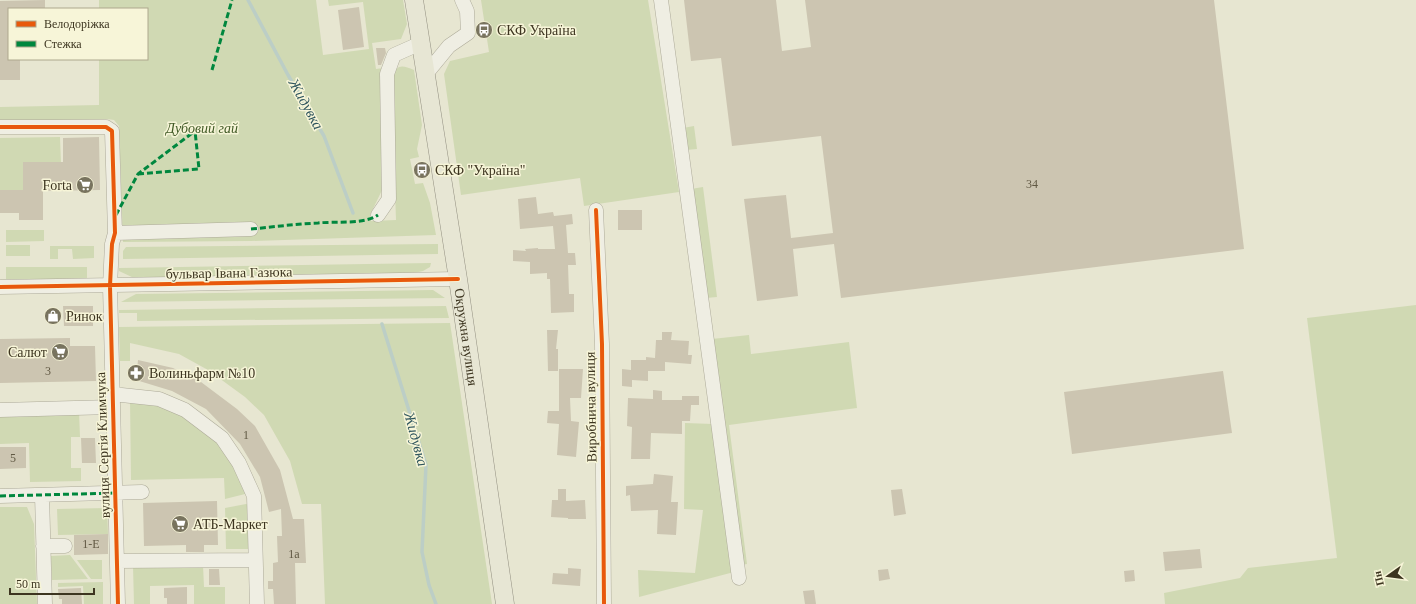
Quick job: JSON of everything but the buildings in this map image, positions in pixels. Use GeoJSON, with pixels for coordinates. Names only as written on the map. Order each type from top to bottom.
{"type":"FeatureCollection","features":[{"type":"Feature","properties":{"kind":"main road","name":"Окружна вулиця"},"geometry":{"type":"LineString","coordinates":[[414,0],[458,279],[505,604]]}},
{"type":"Feature","properties":{"kind":"street"},"geometry":{"type":"LineString","coordinates":[[426,74],[449,46],[468,34],[467,11],[462,0]]}},
{"type":"Feature","properties":{"kind":"street"},"geometry":{"type":"LineString","coordinates":[[661,0],[739,578]]}},
{"type":"Feature","properties":{"kind":"street"},"geometry":{"type":"LineString","coordinates":[[378,215],[389,199],[387,74],[394,55],[421,43]]}},
{"type":"Feature","properties":{"kind":"street","name":"вулиця Сергія Климчука"},"geometry":{"type":"LineString","coordinates":[[0,128],[106,127],[112,131],[115,233],[112,244],[110,286],[118,604]]}},
{"type":"Feature","properties":{"kind":"street","name":"Виробнича вулиця"},"geometry":{"type":"LineString","coordinates":[[596,210],[602,344],[604,604]]}},
{"type":"Feature","properties":{"kind":"street"},"geometry":{"type":"LineString","coordinates":[[115,233],[251,229]]}},
{"type":"Feature","properties":{"kind":"street","name":"бульвар Івана Газюка"},"geometry":{"type":"LineString","coordinates":[[0,287],[458,279]]}},
{"type":"Feature","properties":{"kind":"street"},"geometry":{"type":"LineString","coordinates":[[0,410],[112,401],[159,399],[185,410],[222,438],[239,463],[254,496],[257,604]]}},
{"type":"Feature","properties":{"kind":"street"},"geometry":{"type":"LineString","coordinates":[[0,496],[142,492]]}},
{"type":"Feature","properties":{"kind":"street"},"geometry":{"type":"LineString","coordinates":[[42,495],[45,604]]}},
{"type":"Feature","properties":{"kind":"street"},"geometry":{"type":"LineString","coordinates":[[43,546],[65,546]]}},
{"type":"Feature","properties":{"kind":"street"},"geometry":{"type":"LineString","coordinates":[[117,561],[255,560]]}},
{"type":"Feature","properties":{"kind":"green space","name":"Дубовий гай"},"geometry":{"type":"Polygon","coordinates":[[[99,0],[316,0],[323,55],[369,49],[363,2],[329,6],[328,0],[403,0],[407,24],[401,39],[372,43],[376,69],[383,68],[384,186],[370,215],[371,221],[396,220],[391,76],[396,69],[406,67],[414,70],[422,125],[417,149],[419,157],[410,159],[415,184],[423,183],[430,203],[436,235],[251,241],[123,242],[119,126],[114,120],[0,121],[0,107],[99,105],[99,60],[148,60],[148,8],[99,8],[99,0]]]}},
{"type":"Feature","properties":{"kind":"green space"},"geometry":{"type":"Polygon","coordinates":[[[481,0],[648,0],[679,192],[584,206],[580,178],[461,195],[444,74],[450,61],[489,52],[481,0]]]}},
{"type":"Feature","properties":{"kind":"green space"},"geometry":{"type":"Polygon","coordinates":[[[694,126],[697,149],[686,150],[683,128],[694,126]]]}},
{"type":"Feature","properties":{"kind":"green space"},"geometry":{"type":"Polygon","coordinates":[[[60,137],[61,164],[47,162],[23,162],[29,190],[0,190],[0,138],[60,137]]]}},
{"type":"Feature","properties":{"kind":"green space"},"geometry":{"type":"Polygon","coordinates":[[[703,187],[717,297],[706,298],[691,189],[703,187]]]}},
{"type":"Feature","properties":{"kind":"green space"},"geometry":{"type":"Polygon","coordinates":[[[6,230],[44,230],[44,241],[6,242],[6,230]]]}},
{"type":"Feature","properties":{"kind":"green space"},"geometry":{"type":"Polygon","coordinates":[[[438,244],[438,254],[123,259],[123,251],[126,247],[438,244]]]}},
{"type":"Feature","properties":{"kind":"green space"},"geometry":{"type":"Polygon","coordinates":[[[6,245],[30,245],[30,256],[6,256],[6,245]]]}},
{"type":"Feature","properties":{"kind":"green space"},"geometry":{"type":"Polygon","coordinates":[[[50,246],[94,246],[94,258],[73,259],[72,249],[58,249],[58,259],[50,259],[50,246]]]}},
{"type":"Feature","properties":{"kind":"green space"},"geometry":{"type":"Polygon","coordinates":[[[431,263],[430,267],[423,271],[414,273],[134,278],[119,271],[119,268],[431,263]]]}},
{"type":"Feature","properties":{"kind":"green space"},"geometry":{"type":"Polygon","coordinates":[[[6,267],[87,267],[87,279],[6,279],[6,267]]]}},
{"type":"Feature","properties":{"kind":"green space"},"geometry":{"type":"Polygon","coordinates":[[[433,290],[445,298],[121,302],[136,294],[433,290]]]}},
{"type":"Feature","properties":{"kind":"green space"},"geometry":{"type":"Polygon","coordinates":[[[1416,305],[1416,604],[1165,604],[1164,593],[1240,578],[1248,568],[1337,558],[1307,318],[1416,305]]]}},
{"type":"Feature","properties":{"kind":"green space"},"geometry":{"type":"Polygon","coordinates":[[[446,306],[449,318],[137,321],[137,313],[119,313],[119,310],[446,306]]]}},
{"type":"Feature","properties":{"kind":"green space"},"geometry":{"type":"Polygon","coordinates":[[[450,323],[492,604],[325,604],[321,504],[302,504],[290,461],[264,415],[245,397],[208,370],[179,354],[130,343],[130,361],[120,361],[119,327],[450,323]]]}},
{"type":"Feature","properties":{"kind":"green space"},"geometry":{"type":"Polygon","coordinates":[[[749,335],[751,354],[849,342],[857,408],[729,425],[747,564],[740,565],[712,339],[749,335]]]}},
{"type":"Feature","properties":{"kind":"green space"},"geometry":{"type":"Polygon","coordinates":[[[130,399],[141,400],[183,413],[219,441],[247,489],[245,494],[225,499],[224,478],[131,480],[130,399]]]}},
{"type":"Feature","properties":{"kind":"green space"},"geometry":{"type":"Polygon","coordinates":[[[79,411],[80,437],[71,437],[71,468],[81,468],[81,481],[30,482],[29,443],[0,444],[0,413],[79,411]]]}},
{"type":"Feature","properties":{"kind":"green space"},"geometry":{"type":"Polygon","coordinates":[[[685,423],[713,424],[734,572],[639,597],[638,570],[695,573],[703,510],[684,509],[685,423]]]}},
{"type":"Feature","properties":{"kind":"green space"},"geometry":{"type":"Polygon","coordinates":[[[246,504],[251,506],[252,549],[226,549],[225,508],[246,504]]]}},
{"type":"Feature","properties":{"kind":"green space"},"geometry":{"type":"Polygon","coordinates":[[[0,507],[27,507],[34,524],[37,604],[0,604],[0,507]]]}},
{"type":"Feature","properties":{"kind":"green space"},"geometry":{"type":"Polygon","coordinates":[[[107,508],[108,534],[58,535],[57,509],[107,508]]]}},
{"type":"Feature","properties":{"kind":"green space"},"geometry":{"type":"Polygon","coordinates":[[[70,555],[88,579],[52,580],[51,556],[70,555]]]}},
{"type":"Feature","properties":{"kind":"green space"},"geometry":{"type":"Polygon","coordinates":[[[77,560],[102,560],[102,579],[91,579],[77,560]]]}},
{"type":"Feature","properties":{"kind":"green space"},"geometry":{"type":"Polygon","coordinates":[[[203,565],[204,587],[225,587],[225,604],[194,604],[194,585],[150,586],[150,604],[134,604],[133,566],[203,565]]]}},
{"type":"Feature","properties":{"kind":"green space"},"geometry":{"type":"Polygon","coordinates":[[[103,582],[103,604],[84,604],[83,586],[58,587],[58,583],[103,582]]]}},
{"type":"Feature","properties":{"kind":"waterway","name":"Жидувка"},"geometry":{"type":"LineString","coordinates":[[248,0],[288,75],[324,136],[353,213]]}},
{"type":"Feature","properties":{"kind":"waterway","name":"Жидувка"},"geometry":{"type":"LineString","coordinates":[[382,324],[426,465],[422,552],[429,585],[436,604]]}},
{"type":"Feature","properties":{"kind":"marked path"},"geometry":{"type":"LineString","coordinates":[[212,70],[232,0]]}},
{"type":"Feature","properties":{"kind":"marked path"},"geometry":{"type":"LineString","coordinates":[[138,174],[199,169],[195,131]]}},
{"type":"Feature","properties":{"kind":"marked path"},"geometry":{"type":"LineString","coordinates":[[116,215],[138,174],[195,131]]}},
{"type":"Feature","properties":{"kind":"marked path"},"geometry":{"type":"LineString","coordinates":[[251,229],[309,223],[357,221],[365,220],[378,215]]}},
{"type":"Feature","properties":{"kind":"marked path"},"geometry":{"type":"LineString","coordinates":[[0,496],[115,493]]}},
{"type":"Feature","properties":{"kind":"cycle path"},"geometry":{"type":"LineString","coordinates":[[0,127],[106,127],[112,131],[115,233],[112,244],[110,286],[118,604]]}},
{"type":"Feature","properties":{"kind":"cycle path"},"geometry":{"type":"LineString","coordinates":[[596,210],[602,344],[604,604]]}},
{"type":"Feature","properties":{"kind":"cycle path"},"geometry":{"type":"LineString","coordinates":[[0,287],[458,279]]}},
{"type":"Feature","properties":{"kind":"place","name":"СКФ Україна"},"geometry":{"type":"Point","coordinates":[484,30]}},
{"type":"Feature","properties":{"kind":"place","name":"СКФ \"Україна\""},"geometry":{"type":"Point","coordinates":[422,170]}},
{"type":"Feature","properties":{"kind":"place","name":"Forta"},"geometry":{"type":"Point","coordinates":[85,185]}},
{"type":"Feature","properties":{"kind":"place","name":"Ринок"},"geometry":{"type":"Point","coordinates":[53,316]}},
{"type":"Feature","properties":{"kind":"place","name":"Салют"},"geometry":{"type":"Point","coordinates":[60,352]}},
{"type":"Feature","properties":{"kind":"place","name":"Волиньфарм №10"},"geometry":{"type":"Point","coordinates":[136,373]}},
{"type":"Feature","properties":{"kind":"place","name":"АТБ-Маркет"},"geometry":{"type":"Point","coordinates":[180,524]}}]}
